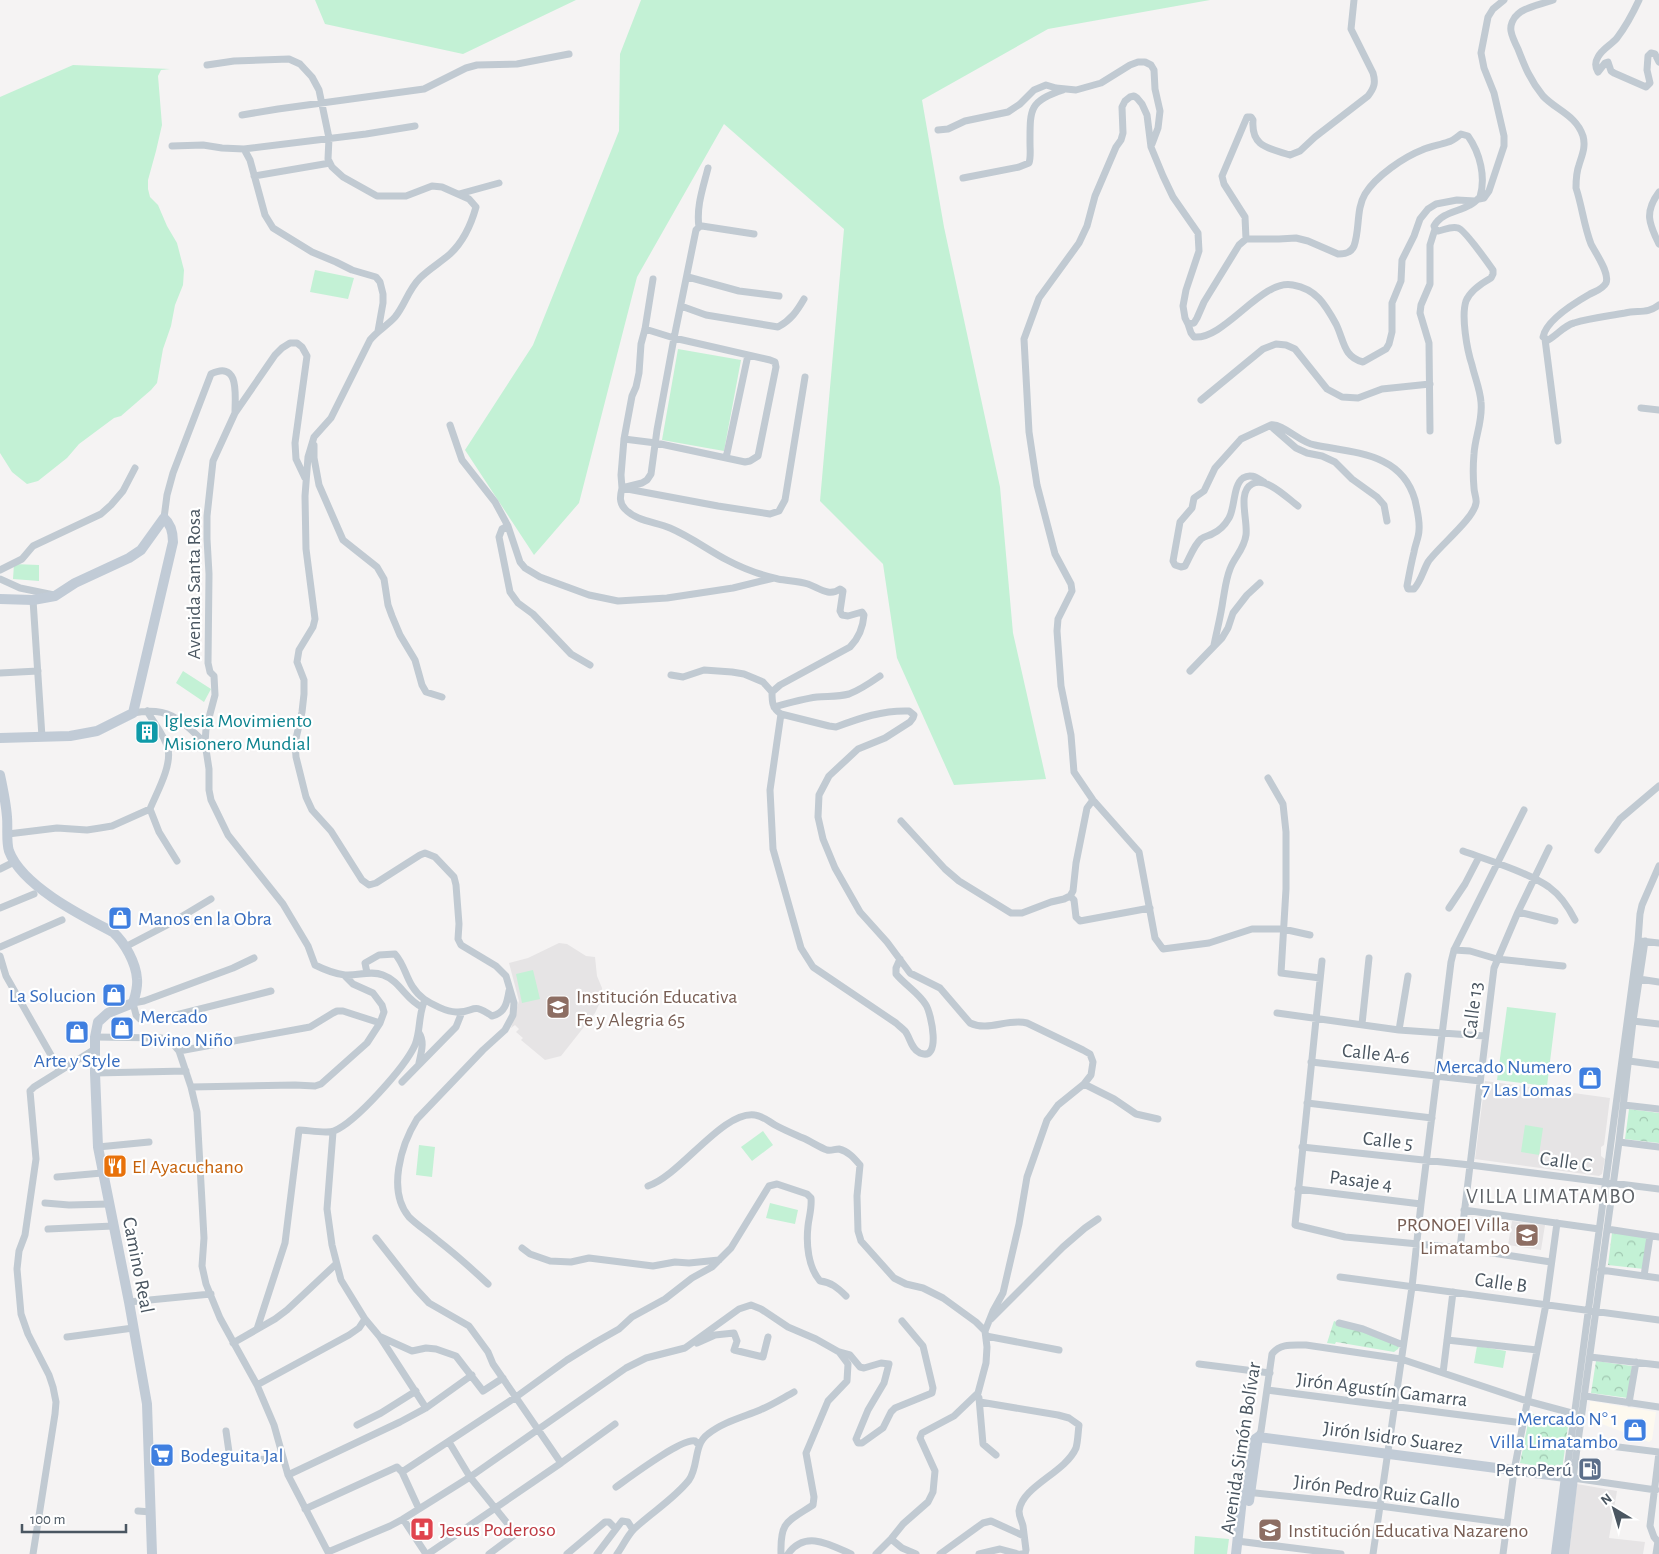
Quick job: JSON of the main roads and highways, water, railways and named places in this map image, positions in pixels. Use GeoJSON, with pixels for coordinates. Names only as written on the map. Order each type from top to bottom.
{"type":"FeatureCollection","features":[{"type":"Feature","properties":{"kind":"place","name":"Iglesia Movimiento Misionero Mundial"},"geometry":{"type":"Point","coordinates":[147,732]}},
{"type":"Feature","properties":{"kind":"place","name":"Manos en la Obra"},"geometry":{"type":"Point","coordinates":[120,918]}},
{"type":"Feature","properties":{"kind":"place","name":"La Solucion"},"geometry":{"type":"Point","coordinates":[114,995]}},
{"type":"Feature","properties":{"kind":"place","name":"Institución Educativa Fe y Alegria 65"},"geometry":{"type":"Point","coordinates":[558,1007]}},
{"type":"Feature","properties":{"kind":"place","name":"Mercado Divino Niño"},"geometry":{"type":"Point","coordinates":[122,1028]}},
{"type":"Feature","properties":{"kind":"place","name":"Arte y Style"},"geometry":{"type":"Point","coordinates":[77,1032]}},
{"type":"Feature","properties":{"kind":"place","name":"Mercado Numero 7 Las Lomas"},"geometry":{"type":"Point","coordinates":[1590,1078]}},
{"type":"Feature","properties":{"kind":"place","name":"El Ayacuchano"},"geometry":{"type":"Point","coordinates":[115,1166]}},
{"type":"Feature","properties":{"kind":"place","name":"PRONOEI Villa Limatambo"},"geometry":{"type":"Point","coordinates":[1527,1235]}},
{"type":"Feature","properties":{"kind":"place","name":"Mercado N° 1 Villa Limatambo"},"geometry":{"type":"Point","coordinates":[1635,1430]}},
{"type":"Feature","properties":{"kind":"place","name":"Bodeguita Jal"},"geometry":{"type":"Point","coordinates":[162,1455]}},
{"type":"Feature","properties":{"kind":"place","name":"PetroPerú"},"geometry":{"type":"Point","coordinates":[1590,1469]}},
{"type":"Feature","properties":{"kind":"place","name":"Jesus Poderoso"},"geometry":{"type":"Point","coordinates":[422,1529]}},
{"type":"Feature","properties":{"kind":"place","name":"Institución Educativa Nazareno"},"geometry":{"type":"Point","coordinates":[1270,1530]}},
{"type":"Feature","properties":{"kind":"district","name":"VILLA LIMATAMBO"},"geometry":{"type":"Point","coordinates":[1551,1196]}}]}
